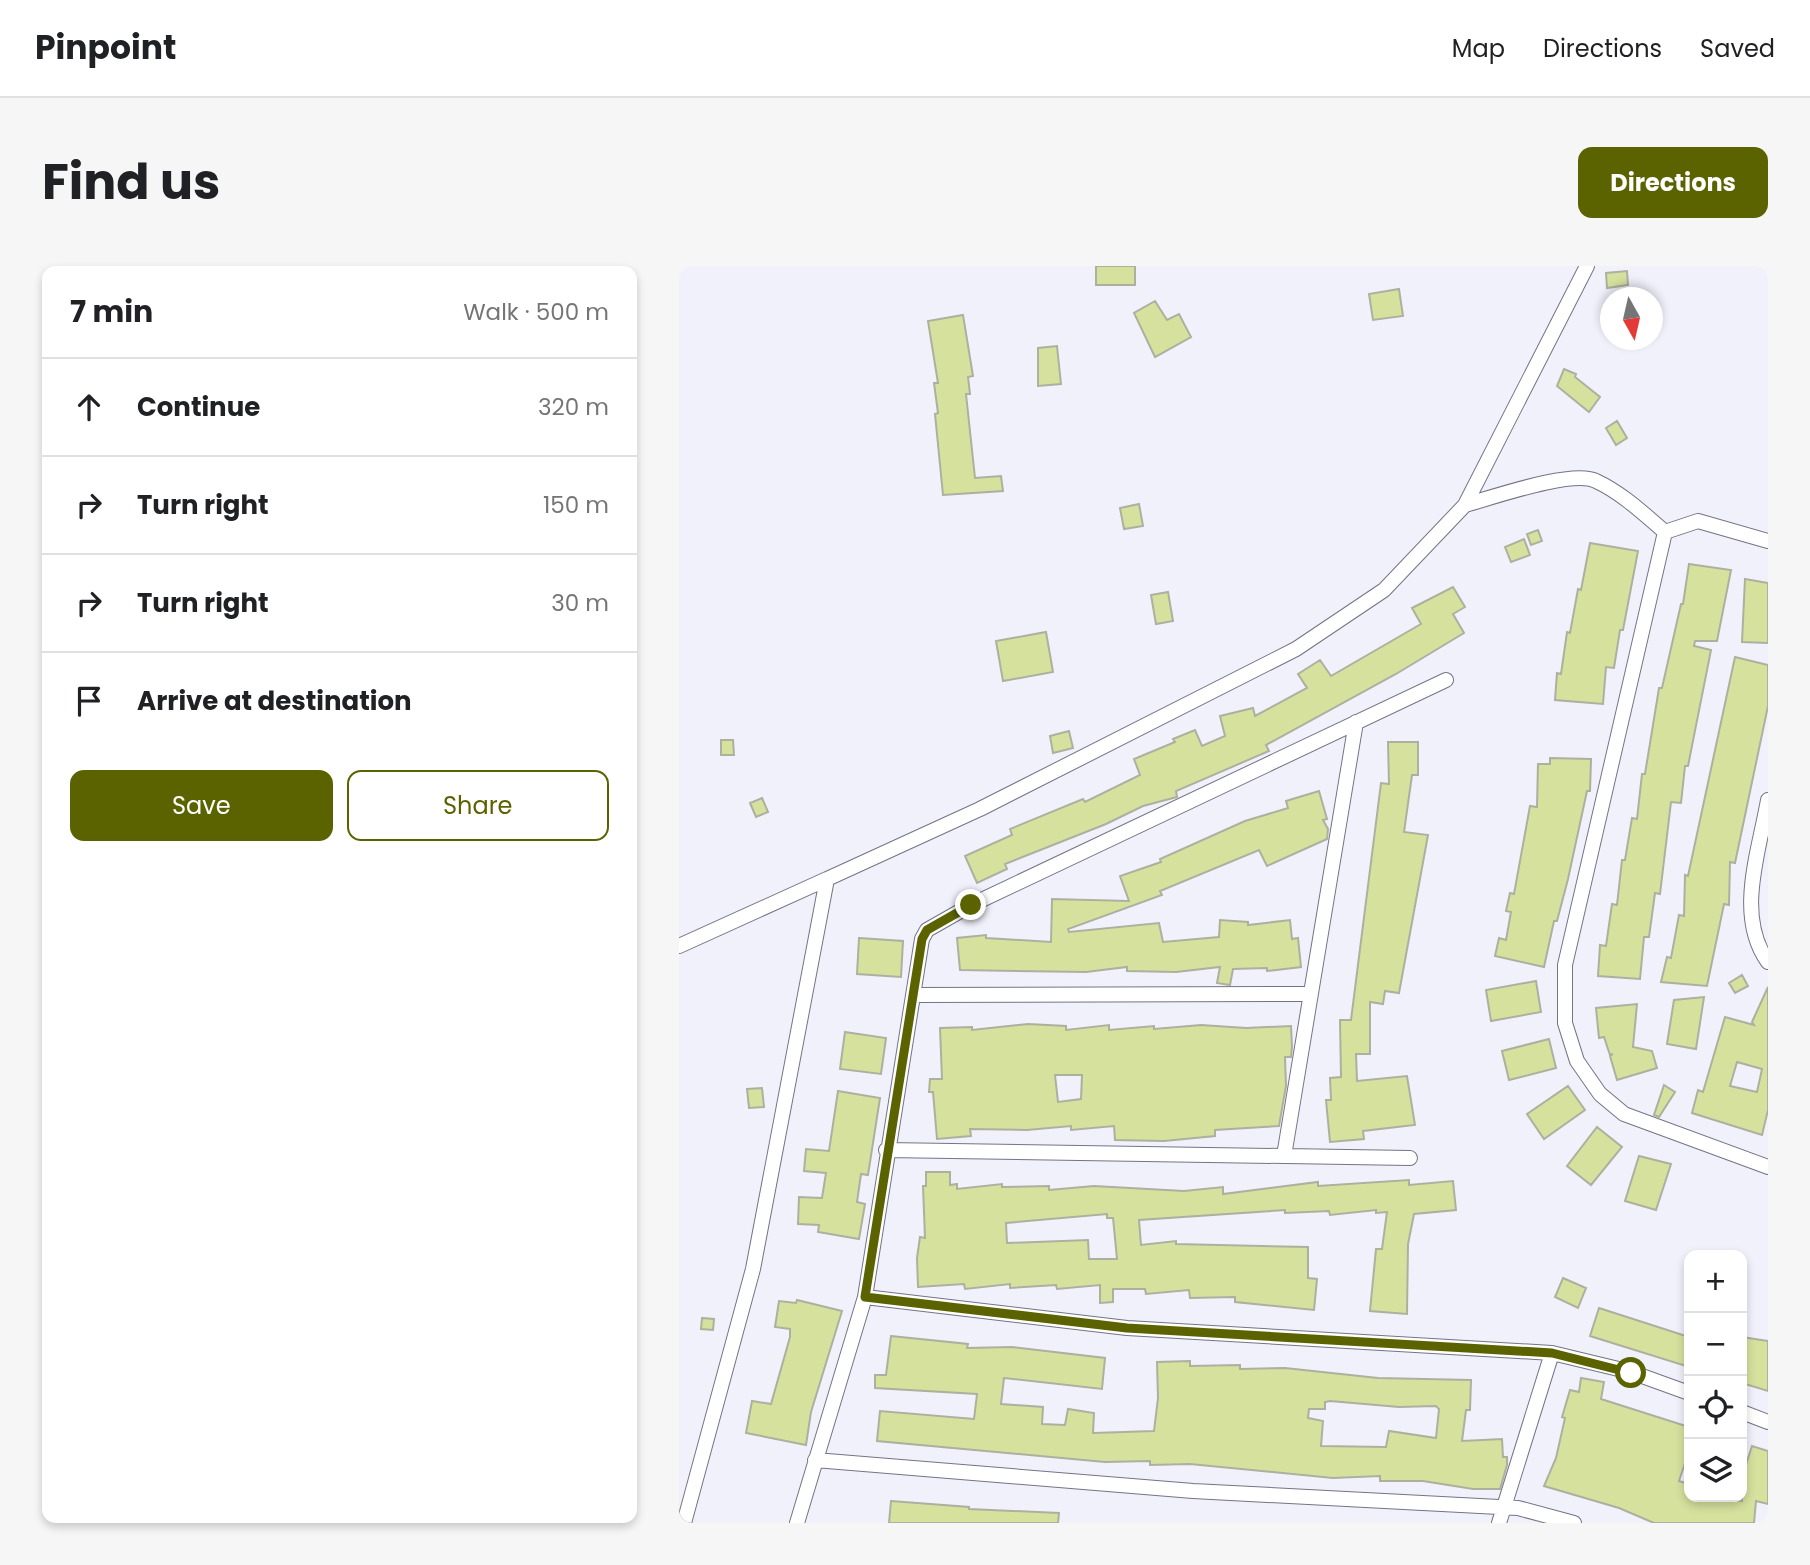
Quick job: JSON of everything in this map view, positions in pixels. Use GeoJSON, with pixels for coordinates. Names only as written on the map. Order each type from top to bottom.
{"type":"FeatureCollection","features":[{"type":"Feature","properties":{"kind":"street"},"geometry":{"type":"LineString","coordinates":[[679,946],[980,809],[1296,649],[1384,590],[1465,505],[1587,266]]}},
{"type":"Feature","properties":{"kind":"street"},"geometry":{"type":"LineString","coordinates":[[1465,505],[1541,483],[1594,479],[1634,506],[1665,533]]}},
{"type":"Feature","properties":{"kind":"street"},"geometry":{"type":"LineString","coordinates":[[1665,533],[1698,521],[1768,541]]}},
{"type":"Feature","properties":{"kind":"street"},"geometry":{"type":"LineString","coordinates":[[1665,533],[1565,965],[1565,1023],[1577,1061],[1600,1094],[1624,1114],[1768,1167]]}},
{"type":"Feature","properties":{"kind":"street"},"geometry":{"type":"LineString","coordinates":[[797,1523],[865,1297],[886,1150],[922,939],[927,930],[1446,680]]}},
{"type":"Feature","properties":{"kind":"street"},"geometry":{"type":"LineString","coordinates":[[1284,1156],[1356,722]]}},
{"type":"Feature","properties":{"kind":"street"},"geometry":{"type":"LineString","coordinates":[[1768,800],[1751,894],[1751,923],[1758,948],[1768,962]]}},
{"type":"Feature","properties":{"kind":"street"},"geometry":{"type":"LineString","coordinates":[[684,1523],[753,1269],[827,879]]}},
{"type":"Feature","properties":{"kind":"street"},"geometry":{"type":"LineString","coordinates":[[914,995],[1310,994]]}},
{"type":"Feature","properties":{"kind":"street"},"geometry":{"type":"LineString","coordinates":[[886,1150],[1410,1158]]}},
{"type":"Feature","properties":{"kind":"street"},"geometry":{"type":"LineString","coordinates":[[865,1297],[1127,1328],[1552,1353],[1631,1373],[1684,1391]]}},
{"type":"Feature","properties":{"kind":"street"},"geometry":{"type":"LineString","coordinates":[[1499,1523],[1552,1353]]}},
{"type":"Feature","properties":{"kind":"street"},"geometry":{"type":"LineString","coordinates":[[1747,1414],[1768,1422]]}},
{"type":"Feature","properties":{"kind":"street"},"geometry":{"type":"LineString","coordinates":[[814,1460],[1193,1491],[1504,1508],[1542,1512],[1574,1523]]}},
{"type":"Feature","properties":{"kind":"building"},"geometry":{"type":"Polygon","coordinates":[[[1096,266],[1135,266],[1135,285],[1096,285],[1096,266]]]}},
{"type":"Feature","properties":{"kind":"building"},"geometry":{"type":"Polygon","coordinates":[[[1627,271],[1628,285],[1607,287],[1606,273],[1627,271]]]}},
{"type":"Feature","properties":{"kind":"building"},"geometry":{"type":"Polygon","coordinates":[[[1399,289],[1403,316],[1373,320],[1369,294],[1399,289]]]}},
{"type":"Feature","properties":{"kind":"building"},"geometry":{"type":"Polygon","coordinates":[[[1155,301],[1167,320],[1179,314],[1191,337],[1155,357],[1134,313],[1155,301]]]}},
{"type":"Feature","properties":{"kind":"building"},"geometry":{"type":"Polygon","coordinates":[[[963,315],[973,376],[968,377],[970,394],[966,394],[975,478],[1001,476],[1003,491],[943,495],[935,414],[938,413],[934,383],[938,383],[928,321],[963,315]]]}},
{"type":"Feature","properties":{"kind":"building"},"geometry":{"type":"Polygon","coordinates":[[[1057,346],[1061,384],[1038,386],[1038,348],[1057,346]]]}},
{"type":"Feature","properties":{"kind":"building"},"geometry":{"type":"Polygon","coordinates":[[[1564,369],[1576,374],[1575,377],[1600,397],[1589,412],[1557,386],[1564,369]]]}},
{"type":"Feature","properties":{"kind":"building"},"geometry":{"type":"Polygon","coordinates":[[[1617,421],[1627,438],[1616,445],[1606,428],[1617,421]]]}},
{"type":"Feature","properties":{"kind":"building"},"geometry":{"type":"Polygon","coordinates":[[[1139,504],[1143,526],[1124,529],[1120,508],[1139,504]]]}},
{"type":"Feature","properties":{"kind":"building"},"geometry":{"type":"Polygon","coordinates":[[[1538,530],[1542,541],[1531,545],[1527,534],[1538,530]]]}},
{"type":"Feature","properties":{"kind":"building"},"geometry":{"type":"Polygon","coordinates":[[[1524,539],[1530,555],[1511,562],[1505,547],[1524,539]]]}},
{"type":"Feature","properties":{"kind":"building"},"geometry":{"type":"Polygon","coordinates":[[[1590,543],[1638,551],[1614,668],[1606,667],[1603,704],[1555,700],[1557,673],[1561,674],[1567,632],[1570,633],[1590,543]]]}},
{"type":"Feature","properties":{"kind":"building"},"geometry":{"type":"Polygon","coordinates":[[[1689,564],[1731,570],[1717,641],[1695,641],[1694,646],[1711,650],[1688,766],[1685,766],[1681,803],[1671,802],[1660,894],[1655,893],[1649,937],[1644,937],[1640,979],[1598,976],[1600,945],[1606,946],[1612,904],[1617,905],[1622,860],[1625,860],[1632,818],[1637,819],[1642,774],[1645,774],[1659,688],[1662,688],[1683,604],[1689,564]]]}},
{"type":"Feature","properties":{"kind":"building"},"geometry":{"type":"Polygon","coordinates":[[[1745,579],[1768,583],[1768,643],[1742,642],[1745,579]]]}},
{"type":"Feature","properties":{"kind":"building"},"geometry":{"type":"Polygon","coordinates":[[[1453,587],[1465,607],[1453,614],[1464,633],[1396,674],[1266,745],[1269,751],[1176,791],[1177,797],[1143,806],[1106,824],[1005,864],[1007,869],[977,883],[965,856],[1012,835],[1010,829],[1083,799],[1085,802],[1140,775],[1134,759],[1175,742],[1173,739],[1195,730],[1202,746],[1225,736],[1220,716],[1253,708],[1255,716],[1307,688],[1298,674],[1320,660],[1331,676],[1421,624],[1412,608],[1453,587]]]}},
{"type":"Feature","properties":{"kind":"building"},"geometry":{"type":"Polygon","coordinates":[[[1168,592],[1173,621],[1156,624],[1151,595],[1168,592]]]}},
{"type":"Feature","properties":{"kind":"building"},"geometry":{"type":"Polygon","coordinates":[[[1046,632],[1053,672],[1003,681],[996,641],[1046,632]]]}},
{"type":"Feature","properties":{"kind":"building"},"geometry":{"type":"Polygon","coordinates":[[[1735,657],[1768,665],[1768,706],[1735,863],[1730,862],[1729,905],[1724,904],[1707,986],[1661,982],[1667,957],[1671,958],[1679,915],[1684,916],[1685,875],[1688,876],[1735,657]]]}},
{"type":"Feature","properties":{"kind":"building"},"geometry":{"type":"Polygon","coordinates":[[[1069,731],[1073,748],[1053,753],[1050,736],[1069,731]]]}},
{"type":"Feature","properties":{"kind":"building"},"geometry":{"type":"Polygon","coordinates":[[[721,740],[733,740],[734,755],[721,755],[721,740]]]}},
{"type":"Feature","properties":{"kind":"building"},"geometry":{"type":"Polygon","coordinates":[[[1388,742],[1418,742],[1418,775],[1412,775],[1404,832],[1428,835],[1399,993],[1385,991],[1383,1004],[1370,1002],[1370,1054],[1356,1054],[1357,1081],[1407,1076],[1415,1125],[1363,1131],[1364,1139],[1330,1142],[1326,1100],[1331,1100],[1330,1078],[1341,1077],[1340,1020],[1351,1020],[1381,783],[1389,784],[1388,742]]]}},
{"type":"Feature","properties":{"kind":"building"},"geometry":{"type":"Polygon","coordinates":[[[1550,758],[1591,759],[1590,791],[1587,791],[1568,879],[1557,921],[1554,921],[1544,967],[1495,956],[1499,938],[1506,940],[1511,912],[1506,911],[1510,893],[1514,894],[1530,806],[1537,807],[1538,764],[1550,764],[1550,758]]]}},
{"type":"Feature","properties":{"kind":"building"},"geometry":{"type":"Polygon","coordinates":[[[1319,791],[1327,819],[1323,820],[1328,829],[1327,839],[1267,866],[1259,850],[1160,891],[1162,895],[1068,929],[1069,932],[1159,923],[1163,942],[1219,937],[1220,920],[1248,922],[1248,925],[1290,920],[1292,939],[1298,938],[1301,967],[1267,971],[1267,968],[1233,969],[1230,985],[1217,983],[1220,967],[1176,972],[1127,971],[1127,967],[1086,972],[960,970],[957,938],[986,935],[986,938],[1051,942],[1052,899],[1129,901],[1120,876],[1161,862],[1160,859],[1245,821],[1288,808],[1286,801],[1319,791]]]}},
{"type":"Feature","properties":{"kind":"building"},"geometry":{"type":"Polygon","coordinates":[[[762,798],[768,812],[756,817],[750,803],[762,798]]]}},
{"type":"Feature","properties":{"kind":"building"},"geometry":{"type":"Polygon","coordinates":[[[859,938],[903,941],[901,977],[857,974],[859,938]]]}},
{"type":"Feature","properties":{"kind":"building"},"geometry":{"type":"Polygon","coordinates":[[[1742,975],[1748,986],[1735,993],[1729,983],[1742,975]]]}},
{"type":"Feature","properties":{"kind":"building"},"geometry":{"type":"Polygon","coordinates":[[[1536,981],[1541,1012],[1491,1021],[1486,990],[1536,981]]]}},
{"type":"Feature","properties":{"kind":"building"},"geometry":{"type":"Polygon","coordinates":[[[1768,987],[1768,1110],[1762,1135],[1692,1113],[1698,1090],[1703,1092],[1725,1017],[1754,1025],[1752,1022],[1768,987]],[[1737,1062],[1730,1086],[1757,1092],[1762,1069],[1737,1062]]]}},
{"type":"Feature","properties":{"kind":"building"},"geometry":{"type":"Polygon","coordinates":[[[1704,997],[1696,1049],[1667,1044],[1674,1000],[1704,997]]]}},
{"type":"Feature","properties":{"kind":"building"},"geometry":{"type":"Polygon","coordinates":[[[1637,1004],[1633,1047],[1652,1051],[1657,1068],[1617,1080],[1610,1056],[1613,1054],[1610,1055],[1604,1037],[1599,1038],[1596,1008],[1637,1004]]]}},
{"type":"Feature","properties":{"kind":"building"},"geometry":{"type":"Polygon","coordinates":[[[1028,1024],[1066,1026],[1066,1030],[1109,1025],[1109,1030],[1154,1026],[1154,1029],[1201,1025],[1246,1028],[1291,1026],[1291,1057],[1285,1057],[1286,1086],[1279,1126],[1215,1130],[1215,1136],[1164,1141],[1115,1140],[1114,1126],[1071,1130],[1071,1126],[1027,1130],[970,1129],[971,1136],[937,1139],[933,1092],[929,1092],[930,1079],[942,1079],[940,1028],[972,1027],[972,1030],[1028,1024]],[[1055,1075],[1058,1102],[1081,1099],[1082,1075],[1055,1075]]]}},
{"type":"Feature","properties":{"kind":"building"},"geometry":{"type":"Polygon","coordinates":[[[845,1032],[886,1038],[881,1074],[840,1069],[845,1032]]]}},
{"type":"Feature","properties":{"kind":"building"},"geometry":{"type":"Polygon","coordinates":[[[1549,1039],[1556,1068],[1509,1080],[1502,1051],[1549,1039]]]}},
{"type":"Feature","properties":{"kind":"building"},"geometry":{"type":"Polygon","coordinates":[[[1664,1085],[1675,1092],[1659,1117],[1654,1115],[1664,1085]]]}},
{"type":"Feature","properties":{"kind":"building"},"geometry":{"type":"Polygon","coordinates":[[[1568,1086],[1585,1110],[1544,1139],[1527,1114],[1568,1086]]]}},
{"type":"Feature","properties":{"kind":"building"},"geometry":{"type":"Polygon","coordinates":[[[762,1088],[764,1107],[749,1108],[747,1089],[762,1088]]]}},
{"type":"Feature","properties":{"kind":"building"},"geometry":{"type":"Polygon","coordinates":[[[838,1091],[880,1098],[868,1175],[861,1174],[857,1202],[865,1204],[859,1239],[818,1232],[819,1225],[798,1224],[799,1197],[822,1198],[826,1173],[804,1171],[806,1149],[829,1151],[838,1091]]]}},
{"type":"Feature","properties":{"kind":"building"},"geometry":{"type":"Polygon","coordinates":[[[1597,1127],[1622,1147],[1591,1185],[1567,1166],[1597,1127]]]}},
{"type":"Feature","properties":{"kind":"building"},"geometry":{"type":"Polygon","coordinates":[[[1639,1156],[1671,1164],[1656,1210],[1625,1201],[1639,1156]]]}},
{"type":"Feature","properties":{"kind":"building"},"geometry":{"type":"Polygon","coordinates":[[[926,1172],[950,1172],[950,1185],[957,1184],[957,1189],[1002,1184],[1002,1187],[1049,1186],[1049,1190],[1094,1186],[1184,1191],[1223,1187],[1223,1194],[1318,1182],[1318,1186],[1409,1180],[1409,1185],[1453,1181],[1456,1210],[1414,1214],[1408,1244],[1407,1314],[1370,1311],[1376,1249],[1382,1249],[1387,1212],[1376,1213],[1376,1210],[1330,1215],[1329,1211],[1285,1213],[1285,1210],[1139,1220],[1141,1245],[1176,1241],[1176,1244],[1308,1247],[1308,1278],[1317,1279],[1314,1310],[1235,1302],[1235,1297],[1190,1298],[1189,1290],[1146,1294],[1145,1289],[1113,1289],[1113,1302],[1100,1303],[1100,1285],[1057,1289],[1056,1285],[1010,1288],[1010,1284],[965,1289],[964,1284],[918,1287],[917,1258],[920,1237],[925,1238],[923,1186],[926,1186],[926,1172]],[[1107,1214],[1006,1223],[1007,1243],[1088,1240],[1089,1259],[1117,1259],[1113,1218],[1107,1218],[1107,1214]]]}},
{"type":"Feature","properties":{"kind":"building"},"geometry":{"type":"Polygon","coordinates":[[[1563,1278],[1586,1288],[1578,1308],[1555,1297],[1563,1278]]]}},
{"type":"Feature","properties":{"kind":"building"},"geometry":{"type":"Polygon","coordinates":[[[797,1300],[842,1311],[811,1412],[806,1445],[746,1433],[752,1401],[771,1404],[790,1337],[790,1329],[775,1327],[779,1301],[796,1303],[797,1300]]]}},
{"type":"Feature","properties":{"kind":"building"},"geometry":{"type":"Polygon","coordinates":[[[1599,1308],[1684,1335],[1684,1365],[1590,1336],[1599,1308]]]}},
{"type":"Feature","properties":{"kind":"building"},"geometry":{"type":"Polygon","coordinates":[[[702,1318],[714,1319],[713,1330],[701,1329],[702,1318]]]}},
{"type":"Feature","properties":{"kind":"building"},"geometry":{"type":"Polygon","coordinates":[[[891,1336],[968,1344],[967,1348],[1012,1347],[1105,1358],[1102,1389],[1004,1378],[1001,1404],[1043,1407],[1042,1424],[1065,1425],[1068,1409],[1094,1413],[1093,1433],[1154,1431],[1158,1398],[1157,1362],[1190,1361],[1190,1366],[1240,1365],[1240,1369],[1285,1368],[1378,1378],[1471,1380],[1470,1410],[1466,1410],[1462,1441],[1502,1439],[1503,1457],[1507,1457],[1507,1465],[1500,1489],[1473,1489],[1423,1481],[1380,1481],[1380,1476],[1333,1478],[1190,1464],[1150,1465],[1150,1461],[1105,1462],[877,1441],[880,1411],[974,1419],[977,1394],[875,1388],[875,1375],[886,1375],[891,1336]],[[1330,1401],[1325,1402],[1325,1409],[1309,1409],[1308,1418],[1323,1421],[1321,1446],[1386,1447],[1389,1431],[1436,1438],[1439,1409],[1436,1406],[1399,1407],[1330,1401]]]}},
{"type":"Feature","properties":{"kind":"building"},"geometry":{"type":"Polygon","coordinates":[[[1747,1338],[1768,1341],[1768,1391],[1747,1385],[1747,1338]]]}},
{"type":"Feature","properties":{"kind":"building"},"geometry":{"type":"Polygon","coordinates":[[[1581,1378],[1604,1382],[1601,1399],[1684,1425],[1684,1466],[1679,1481],[1684,1482],[1684,1502],[1747,1502],[1747,1462],[1752,1446],[1768,1451],[1768,1504],[1756,1501],[1754,1523],[1654,1523],[1619,1508],[1544,1486],[1556,1458],[1565,1418],[1562,1417],[1570,1390],[1579,1392],[1581,1378]]]}},
{"type":"Feature","properties":{"kind":"building"},"geometry":{"type":"Polygon","coordinates":[[[891,1501],[969,1509],[1059,1513],[1058,1523],[889,1523],[891,1501]]]}},
{"type":"Feature","properties":{"kind":"route"},"geometry":{"type":"LineString","coordinates":[[971,905],[937,923],[927,930],[922,939],[886,1150],[865,1297],[1127,1328],[1552,1353],[1631,1373]]}}]}
